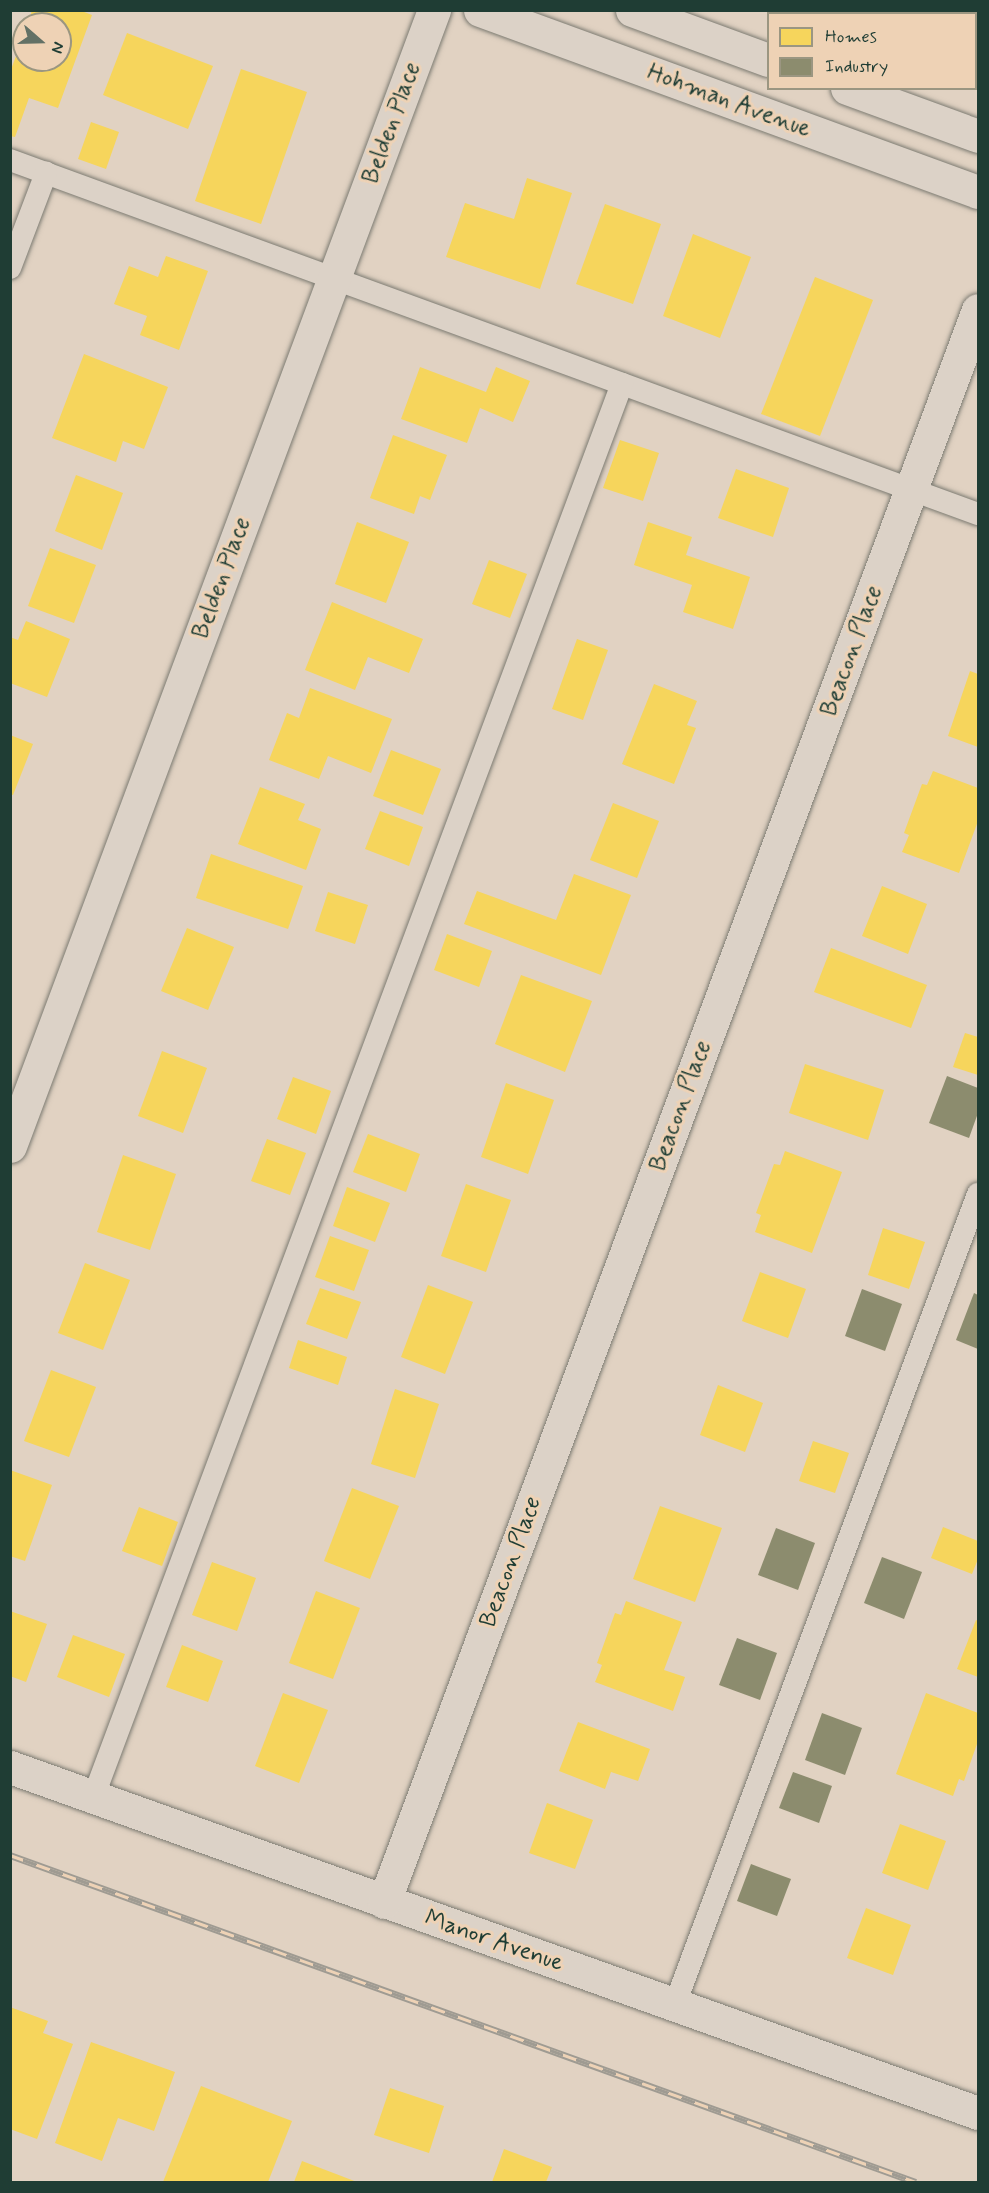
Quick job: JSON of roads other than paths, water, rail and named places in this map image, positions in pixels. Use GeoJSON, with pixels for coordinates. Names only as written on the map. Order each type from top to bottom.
{"type":"FeatureCollection","features":[{"type":"Feature","properties":{"kind":"street","name":"Belden Place"},"geometry":{"type":"LineString","coordinates":[[10,1146],[434,10]]}},
{"type":"Feature","properties":{"kind":"street","name":"Hohman Avenue"},"geometry":{"type":"LineString","coordinates":[[480,10],[978,192]]}},
{"type":"Feature","properties":{"kind":"street"},"geometry":{"type":"LineString","coordinates":[[632,10],[767,60]]}},
{"type":"Feature","properties":{"kind":"street"},"geometry":{"type":"LineString","coordinates":[[852,90],[978,136]]}},
{"type":"Feature","properties":{"kind":"street","name":"Beacon Place"},"geometry":{"type":"LineString","coordinates":[[384,1902],[978,310]]}},
{"type":"Feature","properties":{"kind":"street","name":"Manor Avenue"},"geometry":{"type":"LineString","coordinates":[[10,1767],[978,2113]]}},
{"type":"Feature","properties":{"kind":"lane"},"geometry":{"type":"LineString","coordinates":[[10,160],[978,514]]}},
{"type":"Feature","properties":{"kind":"lane"},"geometry":{"type":"LineString","coordinates":[[10,268],[46,173]]}},
{"type":"Feature","properties":{"kind":"lane"},"geometry":{"type":"LineString","coordinates":[[93,1798],[622,384]]}},
{"type":"Feature","properties":{"kind":"lane"},"geometry":{"type":"LineString","coordinates":[[675,2004],[978,1194]]}},
{"type":"Feature","properties":{"kind":"railway"},"geometry":{"type":"LineString","coordinates":[[10,1855],[916,2182]]}}]}
